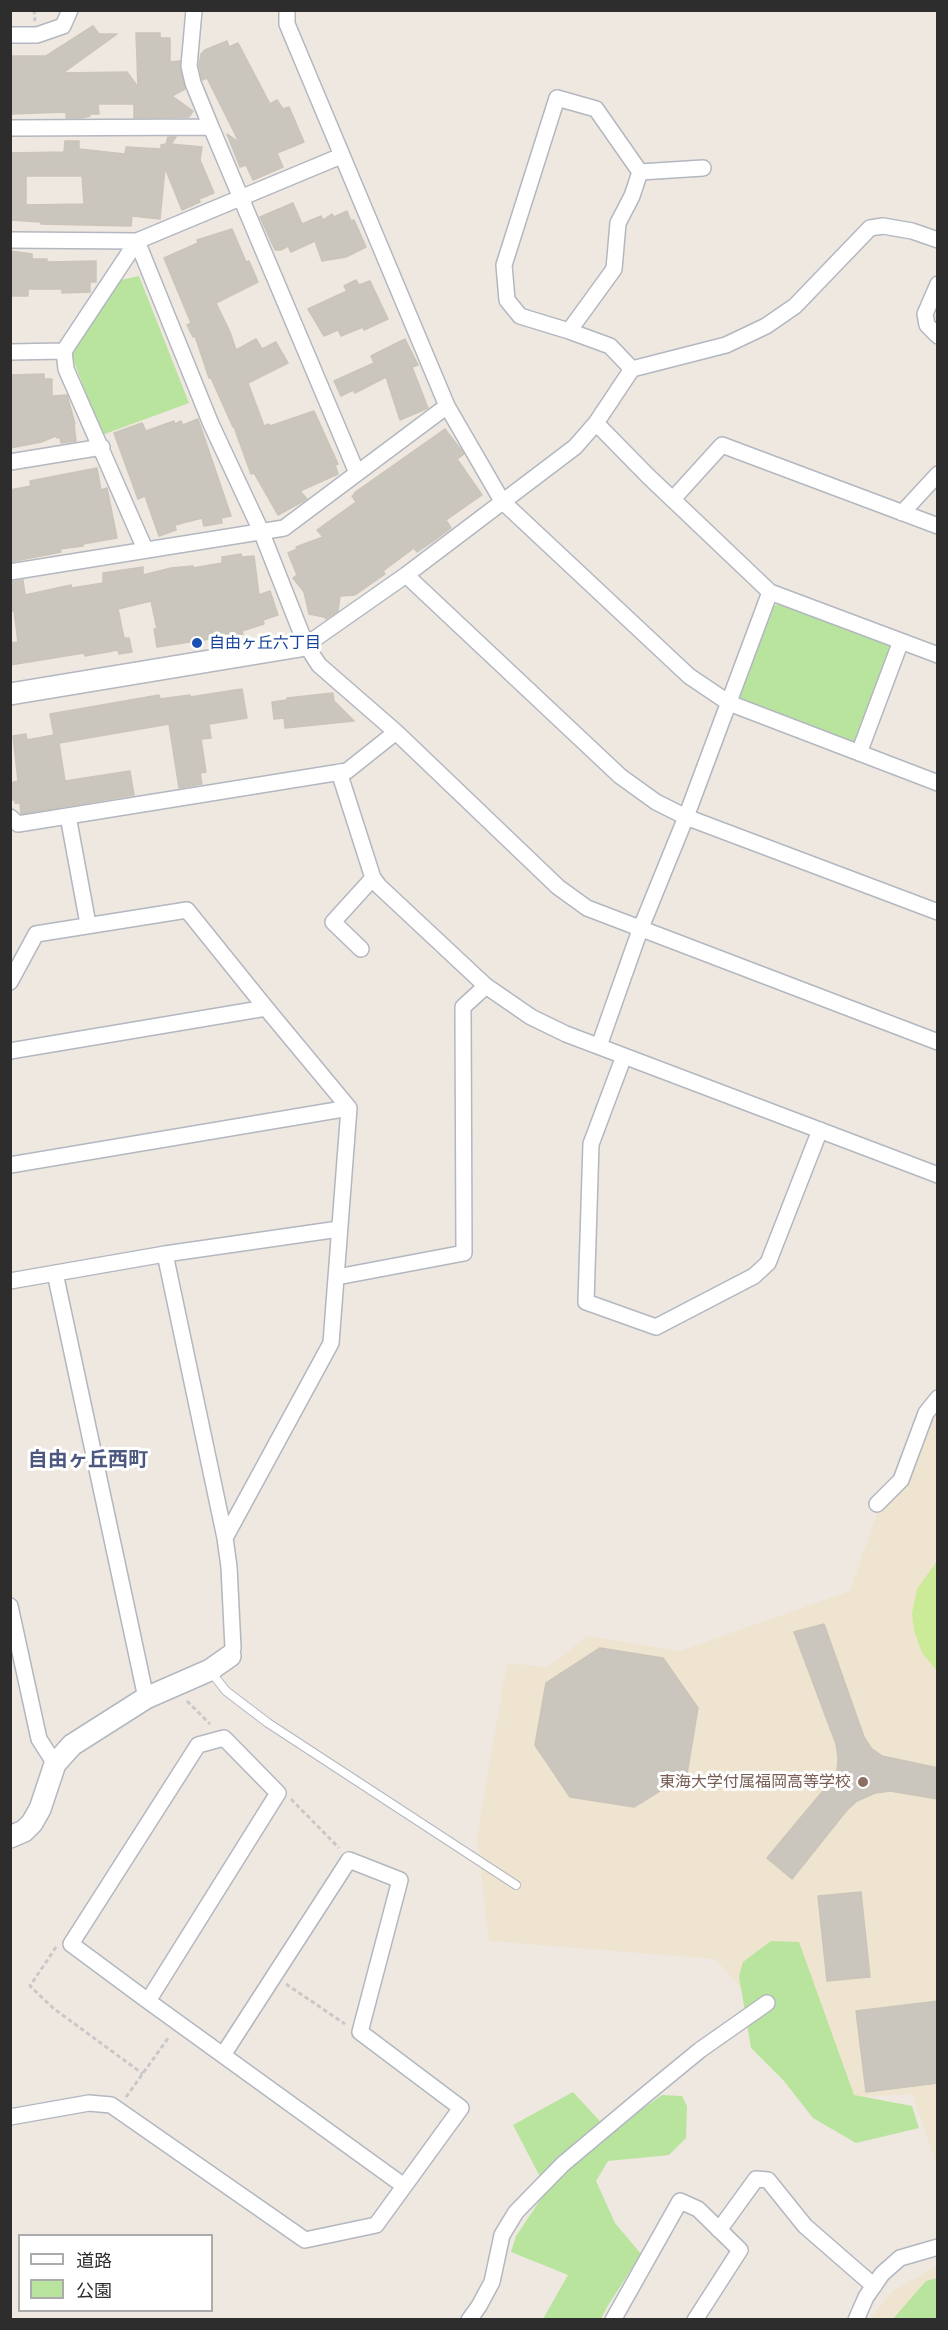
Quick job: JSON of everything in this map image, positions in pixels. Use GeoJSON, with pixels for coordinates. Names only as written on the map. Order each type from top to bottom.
{"type":"FeatureCollection","features":[{"type":"Feature","properties":{"kind":"street"},"geometry":{"type":"LineString","coordinates":[[10,34],[37,35],[63,26],[70,10]]}},
{"type":"Feature","properties":{"kind":"street"},"geometry":{"type":"LineString","coordinates":[[194,10],[189,66],[193,83],[357,473]]}},
{"type":"Feature","properties":{"kind":"street"},"geometry":{"type":"LineString","coordinates":[[287,10],[287,24],[447,406],[502,501],[689,676],[729,703],[938,783]]}},
{"type":"Feature","properties":{"kind":"street"},"geometry":{"type":"LineString","coordinates":[[632,369],[610,346],[520,316],[507,300],[504,265],[557,98],[596,108],[640,172]]}},
{"type":"Feature","properties":{"kind":"street"},"geometry":{"type":"LineString","coordinates":[[10,128],[211,127]]}},
{"type":"Feature","properties":{"kind":"street"},"geometry":{"type":"LineString","coordinates":[[10,240],[137,241],[341,156]]}},
{"type":"Feature","properties":{"kind":"street"},"geometry":{"type":"LineString","coordinates":[[640,172],[703,168]]}},
{"type":"Feature","properties":{"kind":"street"},"geometry":{"type":"LineString","coordinates":[[569,331],[614,269],[618,223],[632,196],[640,172]]}},
{"type":"Feature","properties":{"kind":"street"},"geometry":{"type":"LineString","coordinates":[[10,694],[306,645],[406,575],[575,447],[596,423],[632,369],[726,345],[766,326],[795,306],[870,228],[884,226],[912,231],[938,240]]}},
{"type":"Feature","properties":{"kind":"street"},"geometry":{"type":"LineString","coordinates":[[137,241],[64,351],[66,369],[145,549]]}},
{"type":"Feature","properties":{"kind":"street"},"geometry":{"type":"LineString","coordinates":[[137,241],[211,424],[261,531],[306,645],[319,665],[396,732],[558,887],[587,908],[938,1042]]}},
{"type":"Feature","properties":{"kind":"street"},"geometry":{"type":"LineString","coordinates":[[938,284],[925,314],[927,325],[938,336]]}},
{"type":"Feature","properties":{"kind":"street"},"geometry":{"type":"LineString","coordinates":[[10,352],[64,351]]}},
{"type":"Feature","properties":{"kind":"street"},"geometry":{"type":"LineString","coordinates":[[10,572],[284,528],[447,406]]}},
{"type":"Feature","properties":{"kind":"street"},"geometry":{"type":"LineString","coordinates":[[596,423],[770,592],[938,654]]}},
{"type":"Feature","properties":{"kind":"street"},"geometry":{"type":"LineString","coordinates":[[673,499],[722,445],[938,526]]}},
{"type":"Feature","properties":{"kind":"street"},"geometry":{"type":"LineString","coordinates":[[10,462],[102,447]]}},
{"type":"Feature","properties":{"kind":"street"},"geometry":{"type":"LineString","coordinates":[[902,513],[938,474]]}},
{"type":"Feature","properties":{"kind":"street"},"geometry":{"type":"LineString","coordinates":[[406,575],[620,776],[656,802],[686,817],[938,912]]}},
{"type":"Feature","properties":{"kind":"street"},"geometry":{"type":"LineString","coordinates":[[599,1046],[640,930],[686,817],[770,592]]}},
{"type":"Feature","properties":{"kind":"street"},"geometry":{"type":"LineString","coordinates":[[859,753],[901,641]]}},
{"type":"Feature","properties":{"kind":"street"},"geometry":{"type":"LineString","coordinates":[[10,817],[18,824],[347,771],[396,732]]}},
{"type":"Feature","properties":{"kind":"street"},"geometry":{"type":"LineString","coordinates":[[339,772],[373,878],[486,987],[531,1017],[599,1046],[938,1175]]}},
{"type":"Feature","properties":{"kind":"street"},"geometry":{"type":"LineString","coordinates":[[68,816],[88,924]]}},
{"type":"Feature","properties":{"kind":"street"},"geometry":{"type":"LineString","coordinates":[[361,949],[333,922],[373,878]]}},
{"type":"Feature","properties":{"kind":"street"},"geometry":{"type":"LineString","coordinates":[[10,982],[36,934],[187,910],[349,1108],[332,1343],[225,1538]]}},
{"type":"Feature","properties":{"kind":"street"},"geometry":{"type":"LineString","coordinates":[[337,1277],[464,1253],[463,1007],[486,987]]}},
{"type":"Feature","properties":{"kind":"street"},"geometry":{"type":"LineString","coordinates":[[10,1051],[266,1008]]}},
{"type":"Feature","properties":{"kind":"street"},"geometry":{"type":"LineString","coordinates":[[624,1056],[591,1144],[586,1302],[656,1327],[754,1276],[768,1263],[820,1130]]}},
{"type":"Feature","properties":{"kind":"street"},"geometry":{"type":"LineString","coordinates":[[10,1165],[349,1108]]}},
{"type":"Feature","properties":{"kind":"street"},"geometry":{"type":"LineString","coordinates":[[10,1281],[165,1254],[339,1229]]}},
{"type":"Feature","properties":{"kind":"street"},"geometry":{"type":"LineString","coordinates":[[10,1837],[24,1831],[32,1823],[40,1809],[56,1764],[72,1745],[146,1698],[210,1670],[230,1656],[233,1648],[229,1567],[225,1538],[165,1254]]}},
{"type":"Feature","properties":{"kind":"street"},"geometry":{"type":"LineString","coordinates":[[55,1273],[146,1698]]}},
{"type":"Feature","properties":{"kind":"street"},"geometry":{"type":"LineString","coordinates":[[877,1504],[901,1480],[926,1413],[938,1398]]}},
{"type":"Feature","properties":{"kind":"street"},"geometry":{"type":"LineString","coordinates":[[10,1606],[39,1739],[56,1764]]}},
{"type":"Feature","properties":{"kind":"street"},"geometry":{"type":"LineString","coordinates":[[148,2001],[278,1793],[224,1738],[198,1745],[71,1944],[148,2001],[404,2186]]}},
{"type":"Feature","properties":{"kind":"street"},"geometry":{"type":"LineString","coordinates":[[10,2117],[89,2103],[111,2105],[305,2240],[376,2225],[461,2108],[360,2032],[400,1880],[348,1860],[223,2055]]}},
{"type":"Feature","properties":{"kind":"street"},"geometry":{"type":"LineString","coordinates":[[469,2319],[492,2282],[502,2235],[516,2212],[563,2164],[700,2050],[767,2002]]}},
{"type":"Feature","properties":{"kind":"street"},"geometry":{"type":"LineString","coordinates":[[719,2230],[756,2179],[768,2180],[805,2226],[874,2286]]}},
{"type":"Feature","properties":{"kind":"street"},"geometry":{"type":"LineString","coordinates":[[613,2319],[681,2201],[698,2209],[740,2250],[695,2319]]}},
{"type":"Feature","properties":{"kind":"street"},"geometry":{"type":"LineString","coordinates":[[856,2319],[866,2297],[882,2274],[900,2258],[938,2247]]}},
{"type":"Feature","properties":{"kind":"lane"},"geometry":{"type":"LineString","coordinates":[[210,1670],[226,1691],[268,1723],[516,1885]]}},
{"type":"Feature","properties":{"kind":"path"},"geometry":{"type":"LineString","coordinates":[[172,1687],[224,1738]]}},
{"type":"Feature","properties":{"kind":"path"},"geometry":{"type":"LineString","coordinates":[[278,1793],[289,1798],[348,1860]]}},
{"type":"Feature","properties":{"kind":"path"},"geometry":{"type":"LineString","coordinates":[[71,1944],[61,1940],[30,1986],[53,2008],[143,2074]]}},
{"type":"Feature","properties":{"kind":"path"},"geometry":{"type":"LineString","coordinates":[[274,1975],[330,2015],[360,2032]]}},
{"type":"Feature","properties":{"kind":"path"},"geometry":{"type":"LineString","coordinates":[[118,2109],[179,2023]]}},
{"type":"Feature","properties":{"kind":"shaded area"},"geometry":{"type":"Polygon","coordinates":[[[937,1407],[937,2165],[912,2094],[832,2099],[715,1959],[489,1941],[477,1837],[507,1663],[547,1667],[588,1636],[680,1651],[850,1591],[878,1510],[937,1407]]]}},
{"type":"Feature","properties":{"kind":"shaded area"},"geometry":{"type":"Polygon","coordinates":[[[937,2266],[937,2319],[869,2320],[893,2291],[937,2266]]]}},
{"type":"Feature","properties":{"kind":"green space"},"geometry":{"type":"Polygon","coordinates":[[[139,276],[189,403],[102,435],[71,354],[121,280],[139,276]]]}},
{"type":"Feature","properties":{"kind":"green space"},"geometry":{"type":"Polygon","coordinates":[[[780,603],[890,644],[891,652],[858,740],[851,742],[741,699],[740,695],[774,606],[780,603]]]}},
{"type":"Feature","properties":{"kind":"green space"},"geometry":{"type":"Polygon","coordinates":[[[937,1561],[937,1671],[922,1653],[914,1631],[912,1613],[917,1589],[937,1561]]]}},
{"type":"Feature","properties":{"kind":"green space"},"geometry":{"type":"Polygon","coordinates":[[[771,1941],[799,1942],[854,2095],[912,2106],[919,2128],[856,2143],[813,2118],[784,2081],[751,2048],[739,1976],[743,1962],[771,1941]]]}},
{"type":"Feature","properties":{"kind":"green space"},"geometry":{"type":"Polygon","coordinates":[[[573,2092],[610,2132],[662,2095],[682,2096],[687,2106],[686,2138],[669,2155],[608,2161],[596,2181],[615,2223],[641,2254],[601,2319],[543,2319],[568,2275],[511,2252],[516,2236],[547,2190],[513,2125],[573,2092]]]}},
{"type":"Feature","properties":{"kind":"green space"},"geometry":{"type":"Polygon","coordinates":[[[937,2278],[937,2319],[893,2319],[926,2281],[937,2278]]]}},
{"type":"Feature","properties":{"kind":"building"},"geometry":{"type":"Polygon","coordinates":[[[93,26],[99,34],[117,34],[63,73],[127,72],[138,87],[136,33],[160,33],[160,38],[170,38],[170,62],[180,61],[185,89],[172,96],[193,111],[189,117],[134,118],[134,104],[98,104],[99,114],[90,114],[82,118],[66,118],[66,112],[10,114],[10,56],[46,56],[93,26]]]}},
{"type":"Feature","properties":{"kind":"building"},"geometry":{"type":"Polygon","coordinates":[[[227,41],[229,47],[238,43],[270,104],[277,100],[283,109],[289,107],[304,142],[277,153],[283,167],[253,180],[246,165],[240,167],[227,134],[239,142],[207,78],[202,80],[199,65],[201,54],[205,50],[227,41]]]}},
{"type":"Feature","properties":{"kind":"building"},"geometry":{"type":"Polygon","coordinates":[[[168,137],[176,137],[171,144],[202,147],[200,160],[214,193],[182,210],[165,168],[160,219],[132,216],[131,226],[41,224],[41,222],[10,220],[10,153],[64,152],[65,141],[79,141],[79,149],[125,154],[126,147],[161,149],[161,145],[166,144],[168,137]],[[26,176],[26,205],[84,204],[82,176],[26,176]]]}},
{"type":"Feature","properties":{"kind":"building"},"geometry":{"type":"Polygon","coordinates":[[[293,203],[302,224],[321,216],[323,220],[332,214],[334,217],[347,211],[351,221],[354,220],[366,247],[346,257],[322,261],[315,241],[291,252],[288,246],[275,250],[260,217],[293,203]]]}},
{"type":"Feature","properties":{"kind":"building"},"geometry":{"type":"Polygon","coordinates":[[[232,229],[246,262],[249,261],[258,282],[216,303],[236,350],[256,339],[262,349],[276,342],[288,363],[248,383],[264,426],[314,411],[338,464],[335,465],[338,474],[300,491],[307,499],[278,515],[254,473],[251,474],[234,427],[209,378],[195,336],[193,337],[187,325],[191,323],[164,258],[198,243],[197,240],[232,229]]]}},
{"type":"Feature","properties":{"kind":"building"},"geometry":{"type":"Polygon","coordinates":[[[10,251],[32,254],[32,259],[47,259],[47,262],[96,261],[96,282],[90,282],[90,292],[62,293],[62,289],[28,289],[28,296],[10,296],[10,251]]]}},
{"type":"Feature","properties":{"kind":"building"},"geometry":{"type":"Polygon","coordinates":[[[356,280],[359,285],[370,281],[388,319],[364,330],[363,327],[341,336],[338,330],[324,336],[308,309],[347,291],[344,286],[356,280]]]}},
{"type":"Feature","properties":{"kind":"building"},"geometry":{"type":"Polygon","coordinates":[[[405,339],[418,365],[412,367],[428,408],[400,420],[386,377],[355,393],[353,390],[341,396],[334,381],[374,363],[371,356],[405,339]]]}},
{"type":"Feature","properties":{"kind":"building"},"geometry":{"type":"Polygon","coordinates":[[[44,374],[44,379],[52,379],[52,396],[67,395],[75,424],[76,441],[61,443],[60,437],[56,436],[41,442],[10,448],[10,375],[44,374]]]}},
{"type":"Feature","properties":{"kind":"building"},"geometry":{"type":"Polygon","coordinates":[[[198,419],[231,516],[221,518],[222,523],[204,526],[202,518],[175,525],[176,530],[159,536],[145,496],[138,499],[114,433],[142,423],[146,431],[174,421],[175,424],[181,421],[183,425],[198,419]]]}},
{"type":"Feature","properties":{"kind":"building"},"geometry":{"type":"Polygon","coordinates":[[[445,429],[464,454],[457,459],[482,495],[446,520],[451,528],[432,542],[417,552],[414,548],[383,571],[385,574],[355,595],[340,596],[338,611],[326,619],[309,614],[304,592],[293,578],[297,575],[288,553],[297,549],[296,547],[323,537],[317,530],[356,502],[352,496],[354,493],[445,429]]]}},
{"type":"Feature","properties":{"kind":"building"},"geometry":{"type":"Polygon","coordinates":[[[97,468],[101,490],[107,488],[117,538],[10,562],[10,490],[31,486],[30,481],[97,468]]]}},
{"type":"Feature","properties":{"kind":"building"},"geometry":{"type":"Polygon","coordinates":[[[241,554],[242,557],[254,556],[259,595],[270,591],[278,615],[263,620],[264,624],[242,631],[243,634],[157,647],[154,629],[157,629],[151,601],[118,609],[124,638],[129,638],[132,652],[119,654],[118,650],[85,656],[84,653],[10,665],[10,643],[18,642],[14,611],[10,611],[10,582],[23,580],[25,595],[71,585],[72,588],[103,583],[103,573],[143,567],[143,575],[171,568],[193,566],[193,568],[222,563],[222,557],[241,554]]]}},
{"type":"Feature","properties":{"kind":"building"},"geometry":{"type":"Polygon","coordinates":[[[242,689],[247,718],[209,724],[211,738],[201,739],[206,772],[200,773],[202,784],[179,788],[169,724],[59,743],[65,781],[130,771],[134,795],[21,814],[20,803],[10,800],[10,783],[18,781],[13,736],[26,734],[27,740],[54,735],[50,714],[159,695],[160,699],[190,695],[190,697],[242,689]]]}},
{"type":"Feature","properties":{"kind":"building"},"geometry":{"type":"Polygon","coordinates":[[[333,693],[334,701],[354,721],[285,728],[284,718],[274,719],[272,702],[333,693]]]}},
{"type":"Feature","properties":{"kind":"building"},"geometry":{"type":"Polygon","coordinates":[[[824,1624],[864,1737],[871,1748],[882,1756],[938,1768],[938,1799],[890,1791],[875,1793],[857,1801],[847,1810],[792,1879],[767,1858],[837,1774],[836,1744],[794,1632],[824,1624]]]}},
{"type":"Feature","properties":{"kind":"building"},"geometry":{"type":"Polygon","coordinates":[[[600,1648],[663,1658],[698,1708],[687,1774],[634,1807],[570,1797],[535,1745],[546,1683],[600,1648]]]}},
{"type":"Feature","properties":{"kind":"building"},"geometry":{"type":"Polygon","coordinates":[[[861,1892],[870,1977],[827,1981],[818,1896],[861,1892]]]}},
{"type":"Feature","properties":{"kind":"building"},"geometry":{"type":"Polygon","coordinates":[[[938,2001],[938,2083],[866,2092],[856,2011],[938,2001]]]}},
{"type":"Feature","properties":{"kind":"place","name":"自由ヶ丘六丁目"},"geometry":{"type":"Point","coordinates":[197,643]}},
{"type":"Feature","properties":{"kind":"place","name":"東海大学付属福岡高等学校"},"geometry":{"type":"Point","coordinates":[863,1782]}},
{"type":"Feature","properties":{"kind":"district","name":"自由ヶ丘西町"},"geometry":{"type":"Point","coordinates":[88,1459]}}]}
